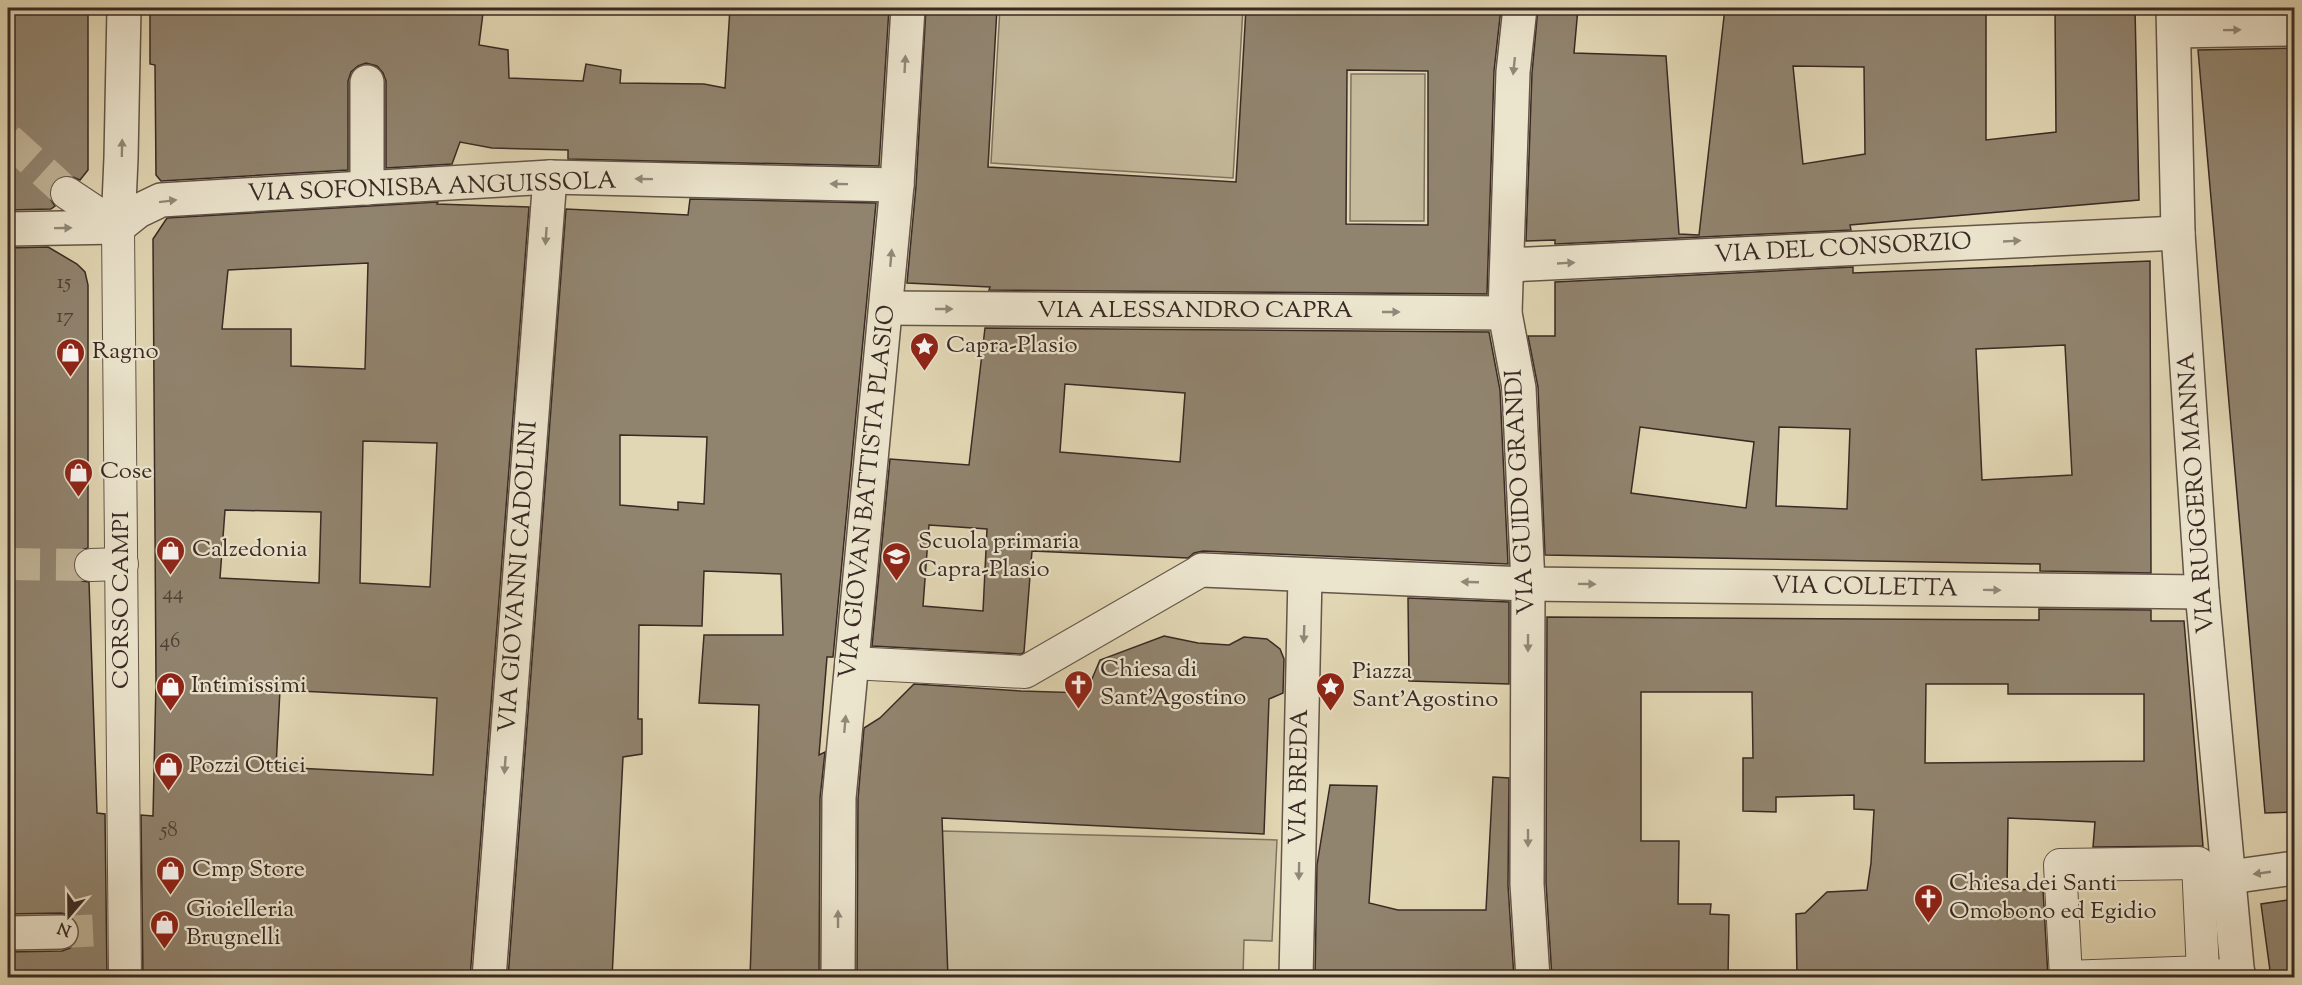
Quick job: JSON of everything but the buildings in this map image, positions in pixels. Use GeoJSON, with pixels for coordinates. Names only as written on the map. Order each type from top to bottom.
{"type":"FeatureCollection","features":[{"type":"Feature","properties":{"kind":"street","name":"CORSO CAMPI"},"geometry":{"type":"LineString","coordinates":[[124,8],[118,227],[122,564],[113,930],[125,978]]}},
{"type":"Feature","properties":{"kind":"street","name":"VIA GIOVAN BATTISTA PLASIO"},"geometry":{"type":"LineString","coordinates":[[838,978],[839,798],[897,185],[908,8]]}},
{"type":"Feature","properties":{"kind":"street","name":"VIA GUIDO GRANDI"},"geometry":{"type":"LineString","coordinates":[[1520,8],[1513,72],[1505,313],[1519,388],[1528,584],[1527,884],[1533,978]]}},
{"type":"Feature","properties":{"kind":"street"},"geometry":{"type":"LineString","coordinates":[[2173,19],[2295,29]]}},
{"type":"Feature","properties":{"kind":"street","name":"VIA RUGGERO MANNA"},"geometry":{"type":"LineString","coordinates":[[2173,19],[2178,233],[2202,592],[2230,877],[2221,975]]}},
{"type":"Feature","properties":{"kind":"street"},"geometry":{"type":"LineString","coordinates":[[366,188],[367,82]]}},
{"type":"Feature","properties":{"kind":"street","name":"VIA SOFONISBA ANGUISSOLA"},"geometry":{"type":"LineString","coordinates":[[118,227],[138,212],[161,200],[550,177],[897,185]]}},
{"type":"Feature","properties":{"kind":"street","name":"VIA GIOVANNI CADOLINI"},"geometry":{"type":"LineString","coordinates":[[489,978],[550,177]]}},
{"type":"Feature","properties":{"kind":"street"},"geometry":{"type":"LineString","coordinates":[[67,193],[118,227]]}},
{"type":"Feature","properties":{"kind":"street"},"geometry":{"type":"LineString","coordinates":[[8,229],[118,227]]}},
{"type":"Feature","properties":{"kind":"street","name":"VIA DEL CONSORZIO"},"geometry":{"type":"LineString","coordinates":[[1508,265],[2178,233]]}},
{"type":"Feature","properties":{"kind":"street","name":"VIA ALESSANDRO CAPRA"},"geometry":{"type":"LineString","coordinates":[[886,308],[1505,313]]}},
{"type":"Feature","properties":{"kind":"street"},"geometry":{"type":"LineString","coordinates":[[91,565],[122,564]]}},
{"type":"Feature","properties":{"kind":"street"},"geometry":{"type":"LineString","coordinates":[[851,663],[1025,672],[1202,570],[1528,584]]}},
{"type":"Feature","properties":{"kind":"street","name":"VIA BREDA"},"geometry":{"type":"LineString","coordinates":[[1296,978],[1305,576]]}},
{"type":"Feature","properties":{"kind":"street","name":"VIA COLLETTA"},"geometry":{"type":"LineString","coordinates":[[1528,584],[2202,592]]}},
{"type":"Feature","properties":{"kind":"street"},"geometry":{"type":"LineString","coordinates":[[2198,863],[2221,975],[2066,977],[2060,865],[2198,863]]}},
{"type":"Feature","properties":{"kind":"street"},"geometry":{"type":"LineString","coordinates":[[2230,877],[2295,868]]}},
{"type":"Feature","properties":{"kind":"street"},"geometry":{"type":"LineString","coordinates":[[8,933],[61,932]]}},
{"type":"Feature","properties":{"kind":"shaded area"},"geometry":{"type":"Polygon","coordinates":[[[1000,8],[1243,8],[1233,178],[991,163],[1000,8]]]}},
{"type":"Feature","properties":{"kind":"shaded area"},"geometry":{"type":"Polygon","coordinates":[[[1351,74],[1425,74],[1424,221],[1350,221],[1351,74]]]}},
{"type":"Feature","properties":{"kind":"shaded area"},"geometry":{"type":"Polygon","coordinates":[[[942,831],[1277,840],[1272,941],[1244,940],[1243,977],[1094,978],[1093,974],[1043,971],[1043,977],[947,977],[942,831]]]}},
{"type":"Feature","properties":{"kind":"tunnel"},"geometry":{"type":"LineString","coordinates":[[8,139],[67,193]]}},
{"type":"Feature","properties":{"kind":"tunnel"},"geometry":{"type":"LineString","coordinates":[[8,564],[91,565]]}},
{"type":"Feature","properties":{"kind":"tunnel"},"geometry":{"type":"LineString","coordinates":[[61,932],[102,930]]}},
{"type":"Feature","properties":{"kind":"place","name":"Capra-Plasio"},"geometry":{"type":"Point","coordinates":[925,372]}},
{"type":"Feature","properties":{"kind":"place","name":"Ragno"},"geometry":{"type":"Point","coordinates":[71,378]}},
{"type":"Feature","properties":{"kind":"place","name":"Cose"},"geometry":{"type":"Point","coordinates":[79,498]}},
{"type":"Feature","properties":{"kind":"place","name":"Calzedonia"},"geometry":{"type":"Point","coordinates":[171,576]}},
{"type":"Feature","properties":{"kind":"place","name":"Scuola primaria Capra-Plasio"},"geometry":{"type":"Point","coordinates":[897,582]}},
{"type":"Feature","properties":{"kind":"place","name":"Chiesa di Sant'Agostino"},"geometry":{"type":"Point","coordinates":[1079,710]}},
{"type":"Feature","properties":{"kind":"place","name":"Intimissimi"},"geometry":{"type":"Point","coordinates":[170,712]}},
{"type":"Feature","properties":{"kind":"place","name":"Piazza Sant'Agostino"},"geometry":{"type":"Point","coordinates":[1331,712]}},
{"type":"Feature","properties":{"kind":"place","name":"Pozzi Ottici"},"geometry":{"type":"Point","coordinates":[168,792]}},
{"type":"Feature","properties":{"kind":"place","name":"Cmp Store"},"geometry":{"type":"Point","coordinates":[171,896]}},
{"type":"Feature","properties":{"kind":"place","name":"Chiesa dei Santi Omobono ed Egidio"},"geometry":{"type":"Point","coordinates":[1928,924]}},
{"type":"Feature","properties":{"kind":"place","name":"Gioielleria Brugnelli"},"geometry":{"type":"Point","coordinates":[165,950]}}]}
